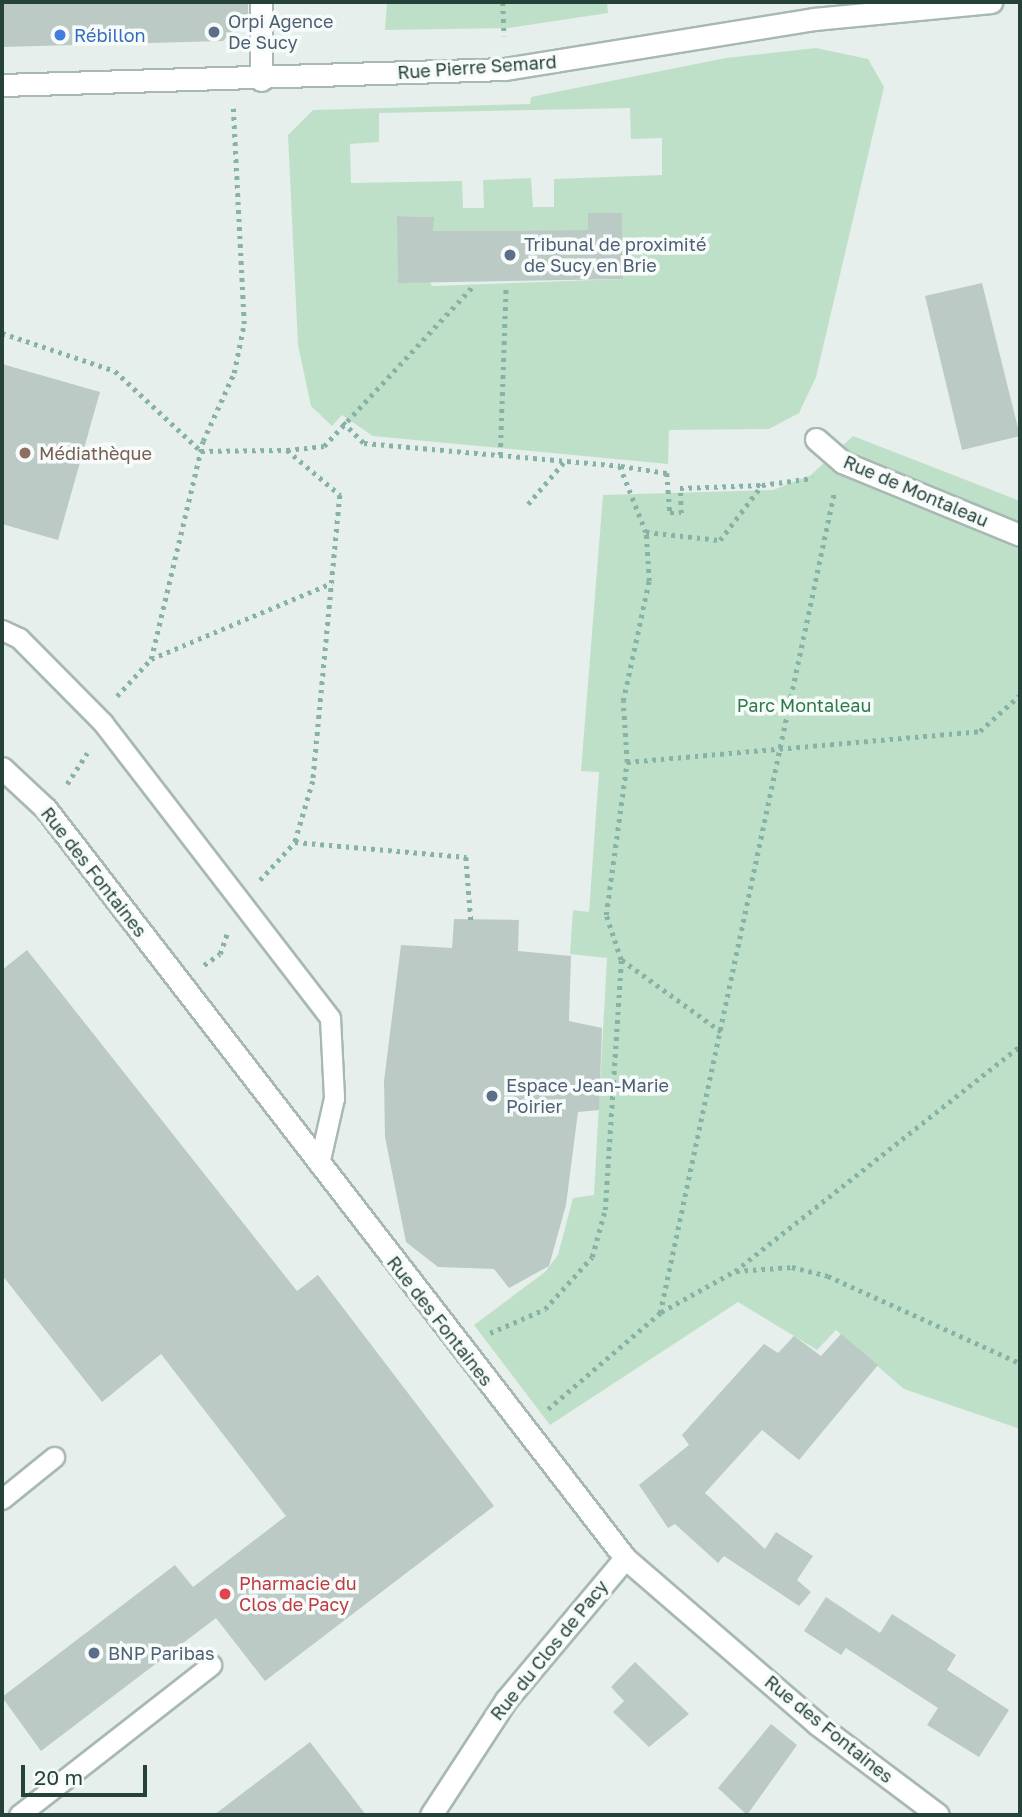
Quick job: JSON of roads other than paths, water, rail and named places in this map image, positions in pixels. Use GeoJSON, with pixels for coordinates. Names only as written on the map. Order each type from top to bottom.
{"type":"FeatureCollection","features":[{"type":"Feature","properties":{"kind":"street"},"geometry":{"type":"LineString","coordinates":[[261,2],[261,80]]}},
{"type":"Feature","properties":{"kind":"street","name":"Rue Pierre Semard"},"geometry":{"type":"LineString","coordinates":[[2,85],[231,82],[505,69],[814,19],[990,2]]}},
{"type":"Feature","properties":{"kind":"street","name":"Rue de Montaleau"},"geometry":{"type":"LineString","coordinates":[[816,439],[840,468],[1020,535]]}},
{"type":"Feature","properties":{"kind":"street","name":"Rue des Fontaines"},"geometry":{"type":"LineString","coordinates":[[2,768],[46,809],[625,1558],[817,1724],[938,1815]]}},
{"type":"Feature","properties":{"kind":"street","name":"Rue du Clos de Pacy"},"geometry":{"type":"LineString","coordinates":[[431,1815],[506,1700],[625,1558]]}},
{"type":"Feature","properties":{"kind":"lane"},"geometry":{"type":"LineString","coordinates":[[2,630],[19,638],[103,723],[330,1018],[334,1098],[318,1164]]}},
{"type":"Feature","properties":{"kind":"lane"},"geometry":{"type":"LineString","coordinates":[[2,1499],[54,1457]]}},
{"type":"Feature","properties":{"kind":"lane"},"geometry":{"type":"LineString","coordinates":[[19,1815],[211,1665]]}},
{"type":"Feature","properties":{"kind":"place","name":"Orpi Agence De Sucy"},"geometry":{"type":"Point","coordinates":[214,32]}},
{"type":"Feature","properties":{"kind":"place","name":"Rébillon"},"geometry":{"type":"Point","coordinates":[60,35]}},
{"type":"Feature","properties":{"kind":"place","name":"Tribunal de proximité de Sucy en Brie"},"geometry":{"type":"Point","coordinates":[510,255]}},
{"type":"Feature","properties":{"kind":"place","name":"Médiathèque"},"geometry":{"type":"Point","coordinates":[25,453]}},
{"type":"Feature","properties":{"kind":"place","name":"Espace Jean-Marie Poirier"},"geometry":{"type":"Point","coordinates":[492,1096]}},
{"type":"Feature","properties":{"kind":"place","name":"Pharmacie du Clos de Pacy"},"geometry":{"type":"Point","coordinates":[225,1594]}},
{"type":"Feature","properties":{"kind":"place","name":"BNP Paribas"},"geometry":{"type":"Point","coordinates":[94,1653]}},
{"type":"Feature","properties":{"kind":"park label","name":"Parc Montaleau"},"geometry":{"type":"Point","coordinates":[804,705]}}]}
